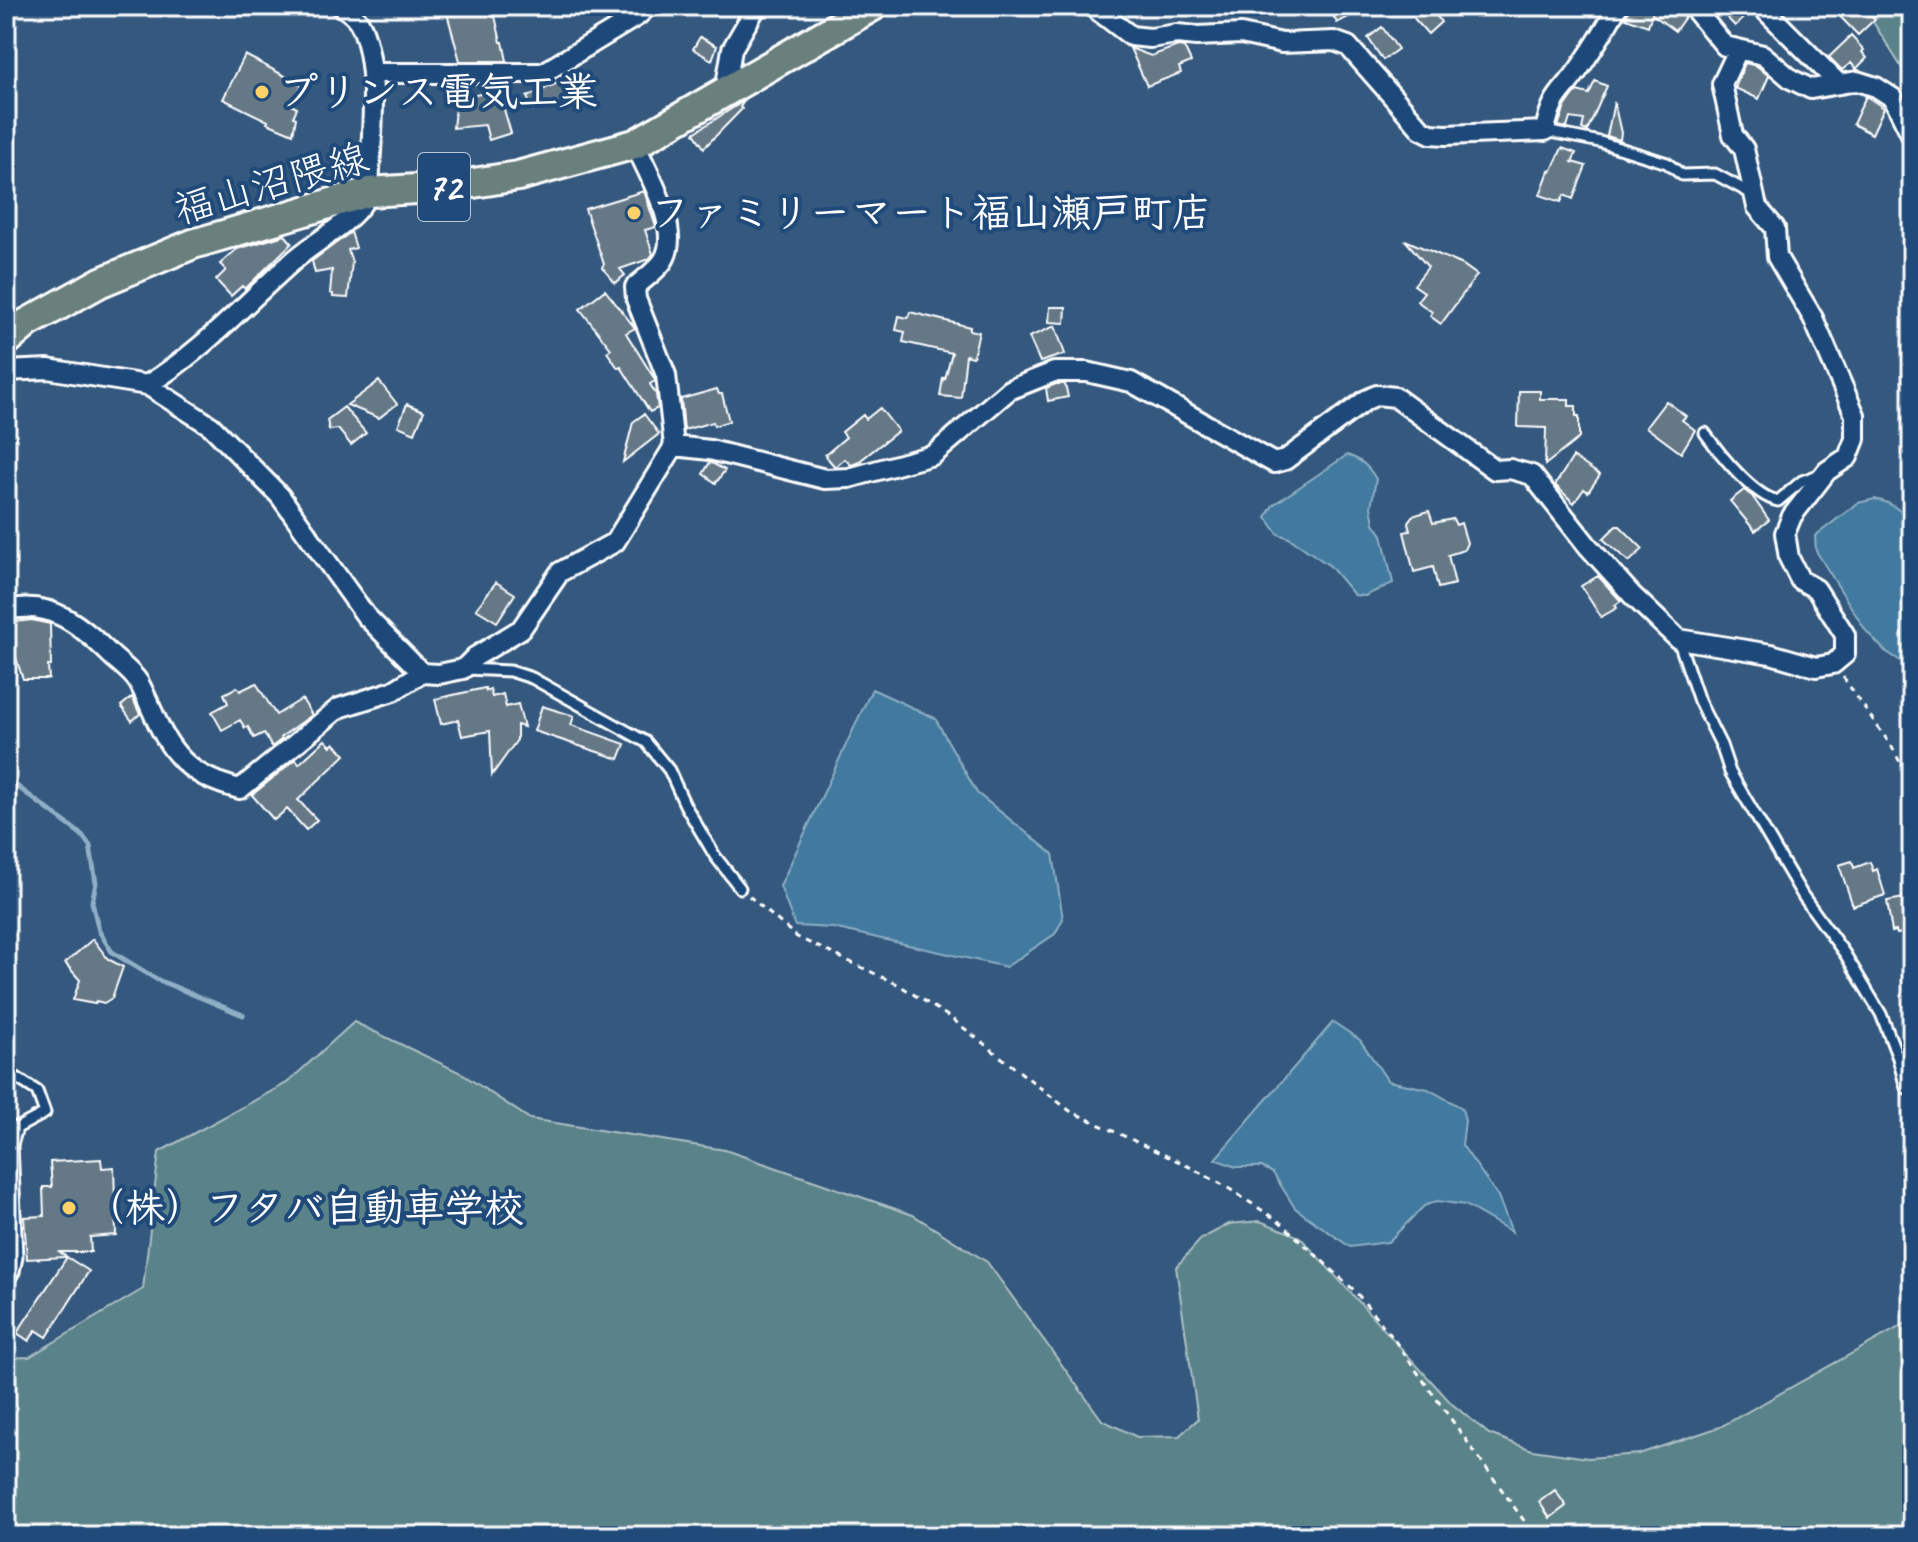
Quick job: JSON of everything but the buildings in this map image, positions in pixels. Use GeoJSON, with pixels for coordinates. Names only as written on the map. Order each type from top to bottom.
{"type":"FeatureCollection","features":[{"type":"Feature","properties":{"kind":"main road","name":"福山沼隈線"},"geometry":{"type":"LineString","coordinates":[[6,341],[27,323],[115,276],[193,244],[369,192],[448,187],[518,176],[635,144],[873,6]]}},
{"type":"Feature","properties":{"kind":"street"},"geometry":{"type":"LineString","coordinates":[[147,385],[178,367],[294,260],[363,206],[369,192],[372,73],[362,28],[351,12],[341,6]]}},
{"type":"Feature","properties":{"kind":"street"},"geometry":{"type":"LineString","coordinates":[[372,73],[543,73],[637,16],[648,6]]}},
{"type":"Feature","properties":{"kind":"street"},"geometry":{"type":"LineString","coordinates":[[725,91],[732,49],[757,6]]}},
{"type":"Feature","properties":{"kind":"street"},"geometry":{"type":"LineString","coordinates":[[1092,6],[1131,36],[1241,34],[1282,43],[1334,41],[1348,46],[1421,129],[1431,134],[1545,131],[1549,107],[1579,69],[1618,6]]}},
{"type":"Feature","properties":{"kind":"street"},"geometry":{"type":"LineString","coordinates":[[1692,6],[1717,40],[1728,48],[1763,55],[1791,79],[1811,89],[1857,81],[1876,87],[1893,98],[1912,136]]}},
{"type":"Feature","properties":{"kind":"street"},"geometry":{"type":"LineString","coordinates":[[1761,6],[1839,84]]}},
{"type":"Feature","properties":{"kind":"street"},"geometry":{"type":"LineString","coordinates":[[674,446],[710,450],[825,479],[849,478],[933,455],[1009,390],[1054,372],[1087,372],[1131,382],[1274,463],[1285,460],[1366,400],[1377,395],[1395,397],[1495,470],[1510,469],[1532,475],[1587,545],[1632,595],[1678,639],[1771,654],[1816,667],[1833,664],[1845,654],[1845,635],[1816,589],[1800,580],[1789,558],[1785,533],[1792,516],[1827,471],[1848,457],[1855,439],[1855,415],[1813,318],[1777,257],[1775,228],[1757,207],[1744,149],[1733,135],[1722,84],[1738,50]]}},
{"type":"Feature","properties":{"kind":"street"},"geometry":{"type":"LineString","coordinates":[[6,610],[20,606],[54,612],[81,626],[138,680],[155,721],[178,756],[211,782],[240,789],[339,708],[393,691],[422,673],[439,674],[463,669],[475,657],[521,629],[560,572],[615,542],[674,446],[666,375],[636,299],[635,287],[663,261],[670,240],[669,224],[635,144]]}},
{"type":"Feature","properties":{"kind":"street"},"geometry":{"type":"LineString","coordinates":[[6,371],[48,369],[147,385],[211,426],[280,496],[366,616],[422,673]]}},
{"type":"Feature","properties":{"kind":"lane"},"geometry":{"type":"LineString","coordinates":[[1545,131],[1600,142],[1667,163],[1682,175],[1715,174],[1754,195]]}},
{"type":"Feature","properties":{"kind":"lane"},"geometry":{"type":"LineString","coordinates":[[1705,433],[1721,455],[1766,499],[1778,501],[1802,481],[1827,471]]}},
{"type":"Feature","properties":{"kind":"lane"},"geometry":{"type":"LineString","coordinates":[[1678,639],[1699,701],[1721,745],[1730,772],[1803,896],[1845,954],[1881,1014],[1906,1088]]}},
{"type":"Feature","properties":{"kind":"lane"},"geometry":{"type":"LineString","coordinates":[[463,669],[510,671],[532,678],[646,742],[669,770],[715,856],[740,888]]}},
{"type":"Feature","properties":{"kind":"lane"},"geometry":{"type":"LineString","coordinates":[[6,1071],[37,1091],[45,1113],[11,1127],[17,1257],[14,1272],[6,1284]]}},
{"type":"Feature","properties":{"kind":"path"},"geometry":{"type":"LineString","coordinates":[[1833,664],[1892,747],[1912,785]]}},
{"type":"Feature","properties":{"kind":"path"},"geometry":{"type":"LineString","coordinates":[[740,888],[797,937],[899,985],[951,1018],[1070,1111],[1184,1164],[1280,1222],[1355,1291],[1450,1415],[1535,1536]]}},
{"type":"Feature","properties":{"kind":"green space"},"geometry":{"type":"Polygon","coordinates":[[[1863,6],[1912,6],[1912,84],[1863,6]]]}},
{"type":"Feature","properties":{"kind":"green space"},"geometry":{"type":"Polygon","coordinates":[[[354,1022],[459,1072],[530,1119],[725,1150],[913,1215],[987,1262],[1102,1420],[1137,1437],[1179,1436],[1198,1419],[1176,1267],[1201,1239],[1229,1224],[1260,1221],[1300,1237],[1452,1404],[1489,1434],[1532,1450],[1588,1458],[1639,1454],[1720,1427],[1912,1320],[1912,1536],[6,1536],[6,1358],[29,1357],[143,1289],[159,1152],[287,1083],[354,1022]]]}},
{"type":"Feature","properties":{"kind":"water"},"geometry":{"type":"Polygon","coordinates":[[[1347,455],[1364,464],[1376,479],[1371,507],[1374,523],[1382,535],[1393,583],[1365,596],[1354,595],[1330,566],[1278,534],[1266,517],[1273,505],[1347,455]]]}},
{"type":"Feature","properties":{"kind":"water"},"geometry":{"type":"Polygon","coordinates":[[[1875,499],[1897,508],[1912,527],[1912,668],[1885,651],[1866,631],[1816,551],[1815,536],[1858,503],[1875,499]]]}},
{"type":"Feature","properties":{"kind":"water"},"geometry":{"type":"Polygon","coordinates":[[[872,689],[935,718],[977,793],[1053,854],[1063,919],[1055,934],[1006,967],[833,928],[795,926],[780,886],[872,689]]]}},
{"type":"Feature","properties":{"kind":"water"},"geometry":{"type":"Polygon","coordinates":[[[1333,1022],[1360,1040],[1388,1081],[1428,1089],[1462,1108],[1465,1121],[1462,1145],[1498,1196],[1512,1232],[1465,1205],[1437,1201],[1424,1206],[1388,1242],[1350,1247],[1295,1208],[1273,1173],[1262,1167],[1236,1167],[1215,1159],[1333,1022]]]}},
{"type":"Feature","properties":{"kind":"waterway"},"geometry":{"type":"LineString","coordinates":[[6,778],[82,835],[90,846],[96,883],[92,902],[99,931],[112,952],[158,980],[243,1015]]}},
{"type":"Feature","properties":{"kind":"place","name":"プリンス電気工業"},"geometry":{"type":"Point","coordinates":[262,92]}},
{"type":"Feature","properties":{"kind":"place","name":"ファミリーマート福山瀬戸町店"},"geometry":{"type":"Point","coordinates":[634,213]}},
{"type":"Feature","properties":{"kind":"place","name":"（株）フタバ自動車学校"},"geometry":{"type":"Point","coordinates":[69,1208]}}]}
